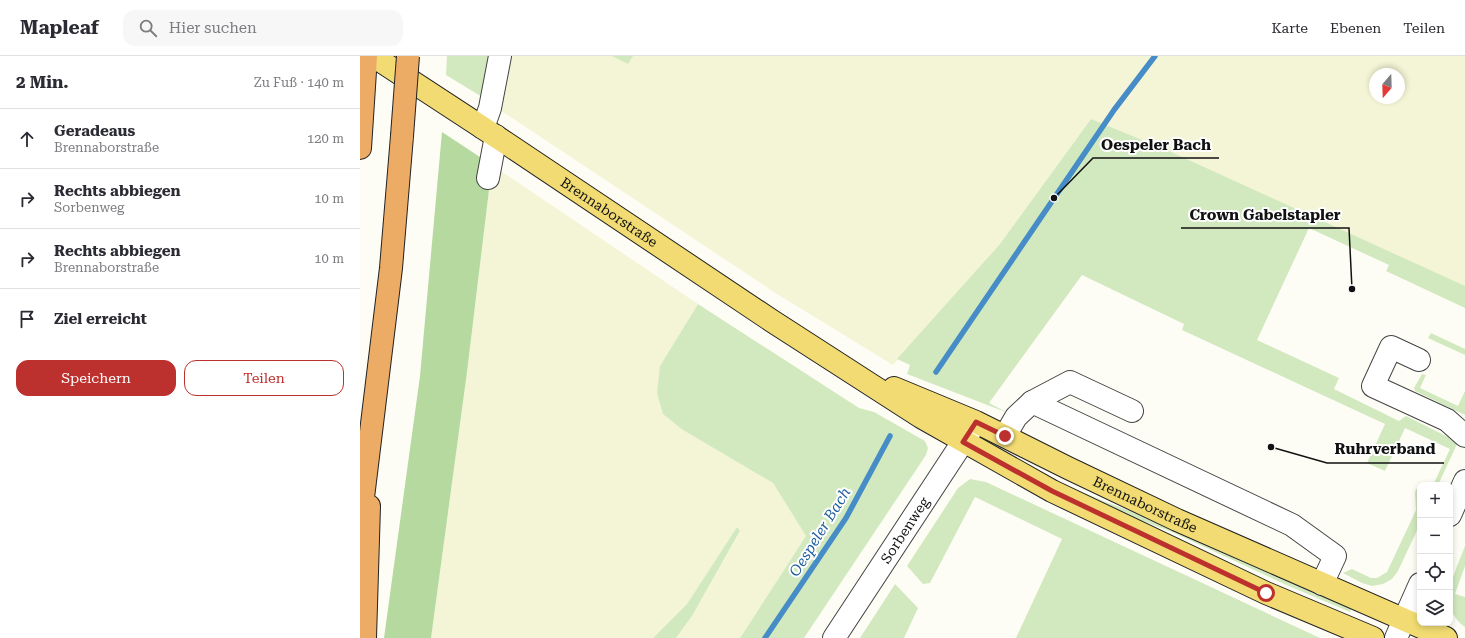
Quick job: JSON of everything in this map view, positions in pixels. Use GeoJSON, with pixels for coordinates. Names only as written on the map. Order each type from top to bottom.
{"type":"FeatureCollection","features":[{"type":"Feature","properties":{"kind":"highway"},"geometry":{"type":"LineString","coordinates":[[360,148],[366,56]]}},
{"type":"Feature","properties":{"kind":"highway"},"geometry":{"type":"LineString","coordinates":[[360,522],[370,451],[391,268],[408,56]]}},
{"type":"Feature","properties":{"kind":"highway"},"geometry":{"type":"LineString","coordinates":[[365,638],[370,451]]}},
{"type":"Feature","properties":{"kind":"main road","name":"Brennaborstraße"},"geometry":{"type":"LineString","coordinates":[[372,56],[490,132],[845,368],[963,442],[1052,491],[1266,593],[1373,638]]}},
{"type":"Feature","properties":{"kind":"main road","name":"Brennaborstraße"},"geometry":{"type":"LineString","coordinates":[[845,368],[976,422],[1170,517],[1322,584],[1400,629],[1446,638]]}},
{"type":"Feature","properties":{"kind":"street"},"geometry":{"type":"LineString","coordinates":[[488,178],[490,108],[500,56]]}},
{"type":"Feature","properties":{"kind":"street"},"geometry":{"type":"LineString","coordinates":[[1419,360],[1391,347],[1373,386],[1447,420],[1465,436]]}},
{"type":"Feature","properties":{"kind":"street"},"geometry":{"type":"LineString","coordinates":[[1005,436],[1016,417],[1032,402],[1070,382],[1132,411]]}},
{"type":"Feature","properties":{"kind":"street"},"geometry":{"type":"LineString","coordinates":[[1032,402],[1292,525],[1335,556],[1322,584]]}},
{"type":"Feature","properties":{"kind":"street","name":"Sorbenweg"},"geometry":{"type":"LineString","coordinates":[[834,638],[976,422]]}},
{"type":"Feature","properties":{"kind":"street"},"geometry":{"type":"LineString","coordinates":[[1453,508],[1465,481]]}},
{"type":"Feature","properties":{"kind":"street"},"geometry":{"type":"LineString","coordinates":[[1400,629],[1417,590]]}},
{"type":"Feature","properties":{"kind":"green space"},"geometry":{"type":"Polygon","coordinates":[[[447,56],[497,56],[487,100],[446,75],[447,56]]]}},
{"type":"Feature","properties":{"kind":"green space"},"geometry":{"type":"Polygon","coordinates":[[[504,56],[1465,56],[1465,287],[1091,119],[1000,244],[893,365],[777,294],[497,108],[504,56]]]}},
{"type":"Feature","properties":{"kind":"green space"},"geometry":{"type":"Polygon","coordinates":[[[612,56],[633,56],[628,64],[612,56]]]}},
{"type":"Feature","properties":{"kind":"green space"},"geometry":{"type":"Polygon","coordinates":[[[1091,119],[1171,152],[1465,286],[1465,308],[1386,271],[1389,265],[1309,228],[1257,340],[1339,378],[1334,389],[1399,421],[1406,416],[1458,442],[1439,482],[1434,482],[1450,449],[1405,428],[1385,471],[1367,463],[1385,424],[1182,330],[1184,324],[1082,275],[989,403],[1008,413],[907,374],[910,365],[897,359],[1000,244],[1091,119]]]}},
{"type":"Feature","properties":{"kind":"green space"},"geometry":{"type":"Polygon","coordinates":[[[442,132],[492,165],[467,372],[431,638],[384,638],[420,376],[442,132]]]}},
{"type":"Feature","properties":{"kind":"green space"},"geometry":{"type":"Polygon","coordinates":[[[492,165],[698,304],[660,366],[683,430],[773,483],[806,536],[740,638],[676,638],[692,616],[740,532],[737,527],[687,604],[653,638],[431,638],[467,372],[492,165]]]}},
{"type":"Feature","properties":{"kind":"green space"},"geometry":{"type":"Polygon","coordinates":[[[698,304],[859,408],[874,412],[925,441],[928,448],[926,455],[804,638],[740,638],[806,536],[773,483],[683,430],[663,414],[657,393],[660,366],[698,304]]]}},
{"type":"Feature","properties":{"kind":"green space"},"geometry":{"type":"Polygon","coordinates":[[[1431,333],[1465,349],[1465,355],[1428,338],[1431,333]]]}},
{"type":"Feature","properties":{"kind":"green space"},"geometry":{"type":"Polygon","coordinates":[[[1422,374],[1426,375],[1420,388],[1458,406],[1465,391],[1465,415],[1415,391],[1414,388],[1422,374]]]}},
{"type":"Feature","properties":{"kind":"green space"},"geometry":{"type":"Polygon","coordinates":[[[993,447],[1064,484],[1103,501],[1147,517],[1352,607],[1350,612],[1282,583],[1172,532],[1090,501],[993,447]]]}},
{"type":"Feature","properties":{"kind":"green space"},"geometry":{"type":"Polygon","coordinates":[[[970,479],[986,482],[1320,638],[1016,638],[1062,539],[975,497],[930,583],[923,584],[907,566],[958,488],[970,479]]]}},
{"type":"Feature","properties":{"kind":"green space"},"geometry":{"type":"Polygon","coordinates":[[[1417,489],[1417,530],[1398,571],[1392,579],[1383,584],[1372,586],[1362,583],[1343,573],[1352,569],[1371,578],[1377,578],[1387,572],[1416,510],[1415,493],[1417,489]]]}},
{"type":"Feature","properties":{"kind":"green space"},"geometry":{"type":"Polygon","coordinates":[[[737,527],[740,531],[692,616],[676,638],[653,638],[687,604],[737,527]]]}},
{"type":"Feature","properties":{"kind":"green space"},"geometry":{"type":"Polygon","coordinates":[[[1465,546],[1465,566],[1455,594],[1465,597],[1465,627],[1456,619],[1453,613],[1453,578],[1465,546]]]}},
{"type":"Feature","properties":{"kind":"green space"},"geometry":{"type":"Polygon","coordinates":[[[895,584],[918,608],[904,638],[860,638],[895,584]]]}},
{"type":"Feature","properties":{"kind":"waterway","name":"Oespeler Bach"},"geometry":{"type":"LineString","coordinates":[[936,372],[1114,110],[1155,56]]}},
{"type":"Feature","properties":{"kind":"waterway","name":"Oespeler Bach"},"geometry":{"type":"LineString","coordinates":[[765,638],[846,518],[890,436]]}},
{"type":"Feature","properties":{"kind":"place","name":"Oespeler Bach"},"geometry":{"type":"Point","coordinates":[1054,198]}},
{"type":"Feature","properties":{"kind":"place","name":"Crown Gabelstapler"},"geometry":{"type":"Point","coordinates":[1352,289]}},
{"type":"Feature","properties":{"kind":"place","name":"Ruhrverband"},"geometry":{"type":"Point","coordinates":[1271,447]}},
{"type":"Feature","properties":{"kind":"route"},"geometry":{"type":"LineString","coordinates":[[1005,436],[976,422],[963,442],[1052,491],[1266,593]]}}]}
